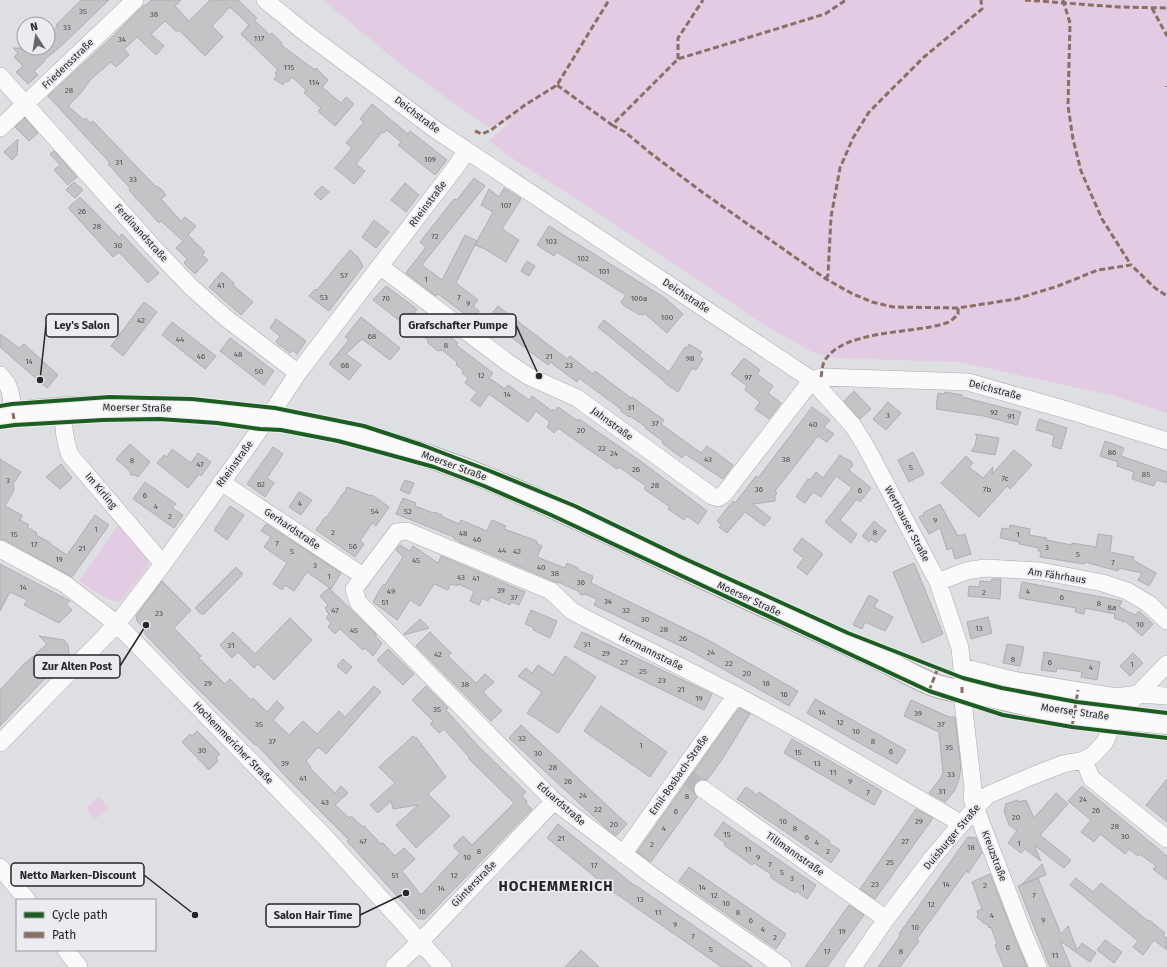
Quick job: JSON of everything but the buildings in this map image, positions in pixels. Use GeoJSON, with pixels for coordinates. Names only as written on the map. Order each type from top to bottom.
{"type":"FeatureCollection","features":[{"type":"Feature","properties":{"kind":"main road","name":"Moerser Straße"},"geometry":{"type":"LineString","coordinates":[[7,414],[63,409],[148,406],[268,418],[383,442],[488,478],[874,656],[962,682],[983,695],[1075,714],[1167,723]]}},
{"type":"Feature","properties":{"kind":"street","name":"Friedensstraße"},"geometry":{"type":"LineString","coordinates":[[0,128],[135,0]]}},
{"type":"Feature","properties":{"kind":"street","name":"Deichstraße"},"geometry":{"type":"LineString","coordinates":[[264,0],[303,32],[466,151],[812,380],[821,377],[968,382],[1167,441]]}},
{"type":"Feature","properties":{"kind":"street","name":"Ferdinandstraße"},"geometry":{"type":"LineString","coordinates":[[0,76],[190,287],[226,318],[298,373]]}},
{"type":"Feature","properties":{"kind":"street","name":"Rheinstraße"},"geometry":{"type":"LineString","coordinates":[[0,743],[117,624],[163,564],[268,418],[298,373],[454,170],[466,151]]}},
{"type":"Feature","properties":{"kind":"street","name":"Jahnstraße"},"geometry":{"type":"LineString","coordinates":[[380,266],[528,376],[577,398],[712,496],[718,498],[724,494],[812,380]]}},
{"type":"Feature","properties":{"kind":"street"},"geometry":{"type":"LineString","coordinates":[[0,375],[8,383],[11,393],[7,414]]}},
{"type":"Feature","properties":{"kind":"street","name":"Werthauser Straße"},"geometry":{"type":"LineString","coordinates":[[812,380],[853,426],[865,445],[938,582],[960,648],[962,682]]}},
{"type":"Feature","properties":{"kind":"street","name":"Im Kirling"},"geometry":{"type":"LineString","coordinates":[[63,409],[64,437],[70,455],[163,564]]}},
{"type":"Feature","properties":{"kind":"street","name":"Gerhardstraße"},"geometry":{"type":"LineString","coordinates":[[221,482],[358,583]]}},
{"type":"Feature","properties":{"kind":"street","name":"Hermannstraße"},"geometry":{"type":"LineString","coordinates":[[358,583],[397,532],[407,531],[551,591],[572,611],[583,618],[736,695],[818,740],[962,824]]}},
{"type":"Feature","properties":{"kind":"street","name":"Hochemmericher Straße"},"geometry":{"type":"LineString","coordinates":[[0,549],[65,584],[117,624],[326,838],[443,967]]}},
{"type":"Feature","properties":{"kind":"street","name":"Am Fährhaus"},"geometry":{"type":"LineString","coordinates":[[938,582],[966,571],[985,568],[1040,571],[1103,583],[1127,590],[1149,604],[1167,621]]}},
{"type":"Feature","properties":{"kind":"street","name":"Eduardstraße"},"geometry":{"type":"LineString","coordinates":[[358,583],[358,602],[554,801],[623,854],[783,967]]}},
{"type":"Feature","properties":{"kind":"street"},"geometry":{"type":"LineString","coordinates":[[1115,718],[1167,664]]}},
{"type":"Feature","properties":{"kind":"street","name":"Moerser Straße"},"geometry":{"type":"LineString","coordinates":[[962,682],[1013,680],[1116,696],[1138,694],[1167,696]]}},
{"type":"Feature","properties":{"kind":"street","name":"Kreuzstraße"},"geometry":{"type":"LineString","coordinates":[[962,682],[973,788],[972,799],[1038,967]]}},
{"type":"Feature","properties":{"kind":"street","name":"Emil-Bosbach-Straße"},"geometry":{"type":"LineString","coordinates":[[623,854],[683,775],[736,695]]}},
{"type":"Feature","properties":{"kind":"street","name":"Duisburger Straße"},"geometry":{"type":"LineString","coordinates":[[853,967],[886,919],[933,857],[988,795],[1063,764],[1084,760],[1093,755],[1105,742],[1115,718]]}},
{"type":"Feature","properties":{"kind":"street"},"geometry":{"type":"LineString","coordinates":[[1084,760],[1091,778],[1167,839]]}},
{"type":"Feature","properties":{"kind":"street","name":"Tillmannstraße"},"geometry":{"type":"LineString","coordinates":[[703,789],[886,919]]}},
{"type":"Feature","properties":{"kind":"street","name":"Günterstraße"},"geometry":{"type":"LineString","coordinates":[[394,967],[420,942],[554,801]]}},
{"type":"Feature","properties":{"kind":"street"},"geometry":{"type":"LineString","coordinates":[[0,867],[27,899]]}},
{"type":"Feature","properties":{"kind":"street"},"geometry":{"type":"LineString","coordinates":[[67,951],[79,967]]}},
{"type":"Feature","properties":{"kind":"shaded area"},"geometry":{"type":"Polygon","coordinates":[[[323,0],[1167,0],[1167,413],[1111,395],[959,362],[835,358],[812,352],[755,319],[598,213],[509,156],[489,141],[510,122],[487,127],[404,67],[323,0]]]}},
{"type":"Feature","properties":{"kind":"shaded area"},"geometry":{"type":"Polygon","coordinates":[[[121,521],[145,551],[149,565],[120,602],[109,600],[79,581],[121,521]]]}},
{"type":"Feature","properties":{"kind":"shaded area"},"geometry":{"type":"Polygon","coordinates":[[[99,797],[109,808],[95,819],[86,808],[99,797]]]}},
{"type":"Feature","properties":{"kind":"tunnel"},"geometry":{"type":"LineString","coordinates":[[685,776],[703,789]]}},
{"type":"Feature","properties":{"kind":"marked path"},"geometry":{"type":"LineString","coordinates":[[475,131],[482,134],[491,130],[525,105],[557,85],[609,0]]}},
{"type":"Feature","properties":{"kind":"marked path"},"geometry":{"type":"LineString","coordinates":[[678,59],[678,38],[703,0]]}},
{"type":"Feature","properties":{"kind":"marked path"},"geometry":{"type":"LineString","coordinates":[[557,85],[612,125],[678,59],[825,14],[846,0]]}},
{"type":"Feature","properties":{"kind":"marked path"},"geometry":{"type":"LineString","coordinates":[[826,279],[828,275],[831,217],[840,168],[853,138],[869,112],[924,57],[982,9],[981,0]]}},
{"type":"Feature","properties":{"kind":"marked path"},"geometry":{"type":"LineString","coordinates":[[1025,0],[1118,7],[1167,8]]}},
{"type":"Feature","properties":{"kind":"marked path"},"geometry":{"type":"LineString","coordinates":[[1063,0],[1070,23],[1068,106],[1073,139],[1081,171],[1102,219],[1131,265]]}},
{"type":"Feature","properties":{"kind":"marked path"},"geometry":{"type":"LineString","coordinates":[[1152,8],[1167,36]]}},
{"type":"Feature","properties":{"kind":"marked path"},"geometry":{"type":"LineString","coordinates":[[612,125],[625,132],[702,192],[826,279],[851,293],[872,302],[893,307],[958,308],[1016,299],[1058,286],[1098,270],[1131,265],[1155,288],[1167,296]]}},
{"type":"Feature","properties":{"kind":"marked path"},"geometry":{"type":"LineString","coordinates":[[821,377],[824,362],[833,351],[846,344],[862,338],[880,334],[933,326],[948,322],[958,314],[958,308]]}},
{"type":"Feature","properties":{"kind":"marked path"},"geometry":{"type":"LineString","coordinates":[[13,413],[15,425]]}},
{"type":"Feature","properties":{"kind":"marked path"},"geometry":{"type":"LineString","coordinates":[[929,691],[938,668]]}},
{"type":"Feature","properties":{"kind":"marked path"},"geometry":{"type":"LineString","coordinates":[[962,685],[962,693]]}},
{"type":"Feature","properties":{"kind":"marked path"},"geometry":{"type":"LineString","coordinates":[[1072,727],[1078,690]]}},
{"type":"Feature","properties":{"kind":"cycle path"},"geometry":{"type":"LineString","coordinates":[[0,406],[109,397],[192,399],[275,408],[364,426],[422,445],[575,506],[681,557],[848,633],[963,678],[1002,688],[1077,702],[1167,713]]}},
{"type":"Feature","properties":{"kind":"cycle path"},"geometry":{"type":"LineString","coordinates":[[0,427],[103,420],[159,419],[217,423],[260,429],[281,430],[338,441],[434,467],[484,486],[551,515],[929,691],[1003,715],[1072,727],[1167,738]]}},
{"type":"Feature","properties":{"kind":"place","name":"Grafschafter Pumpe"},"geometry":{"type":"Point","coordinates":[539,376]}},
{"type":"Feature","properties":{"kind":"place","name":"Ley's Salon"},"geometry":{"type":"Point","coordinates":[40,380]}},
{"type":"Feature","properties":{"kind":"place","name":"Zur Alten Post"},"geometry":{"type":"Point","coordinates":[146,625]}},
{"type":"Feature","properties":{"kind":"place","name":"Salon Hair Time"},"geometry":{"type":"Point","coordinates":[406,893]}},
{"type":"Feature","properties":{"kind":"place","name":"Netto Marken-Discount"},"geometry":{"type":"Point","coordinates":[195,915]}},
{"type":"Feature","properties":{"kind":"district","name":"HOCHEMMERICH"},"geometry":{"type":"Point","coordinates":[556,886]}}]}
